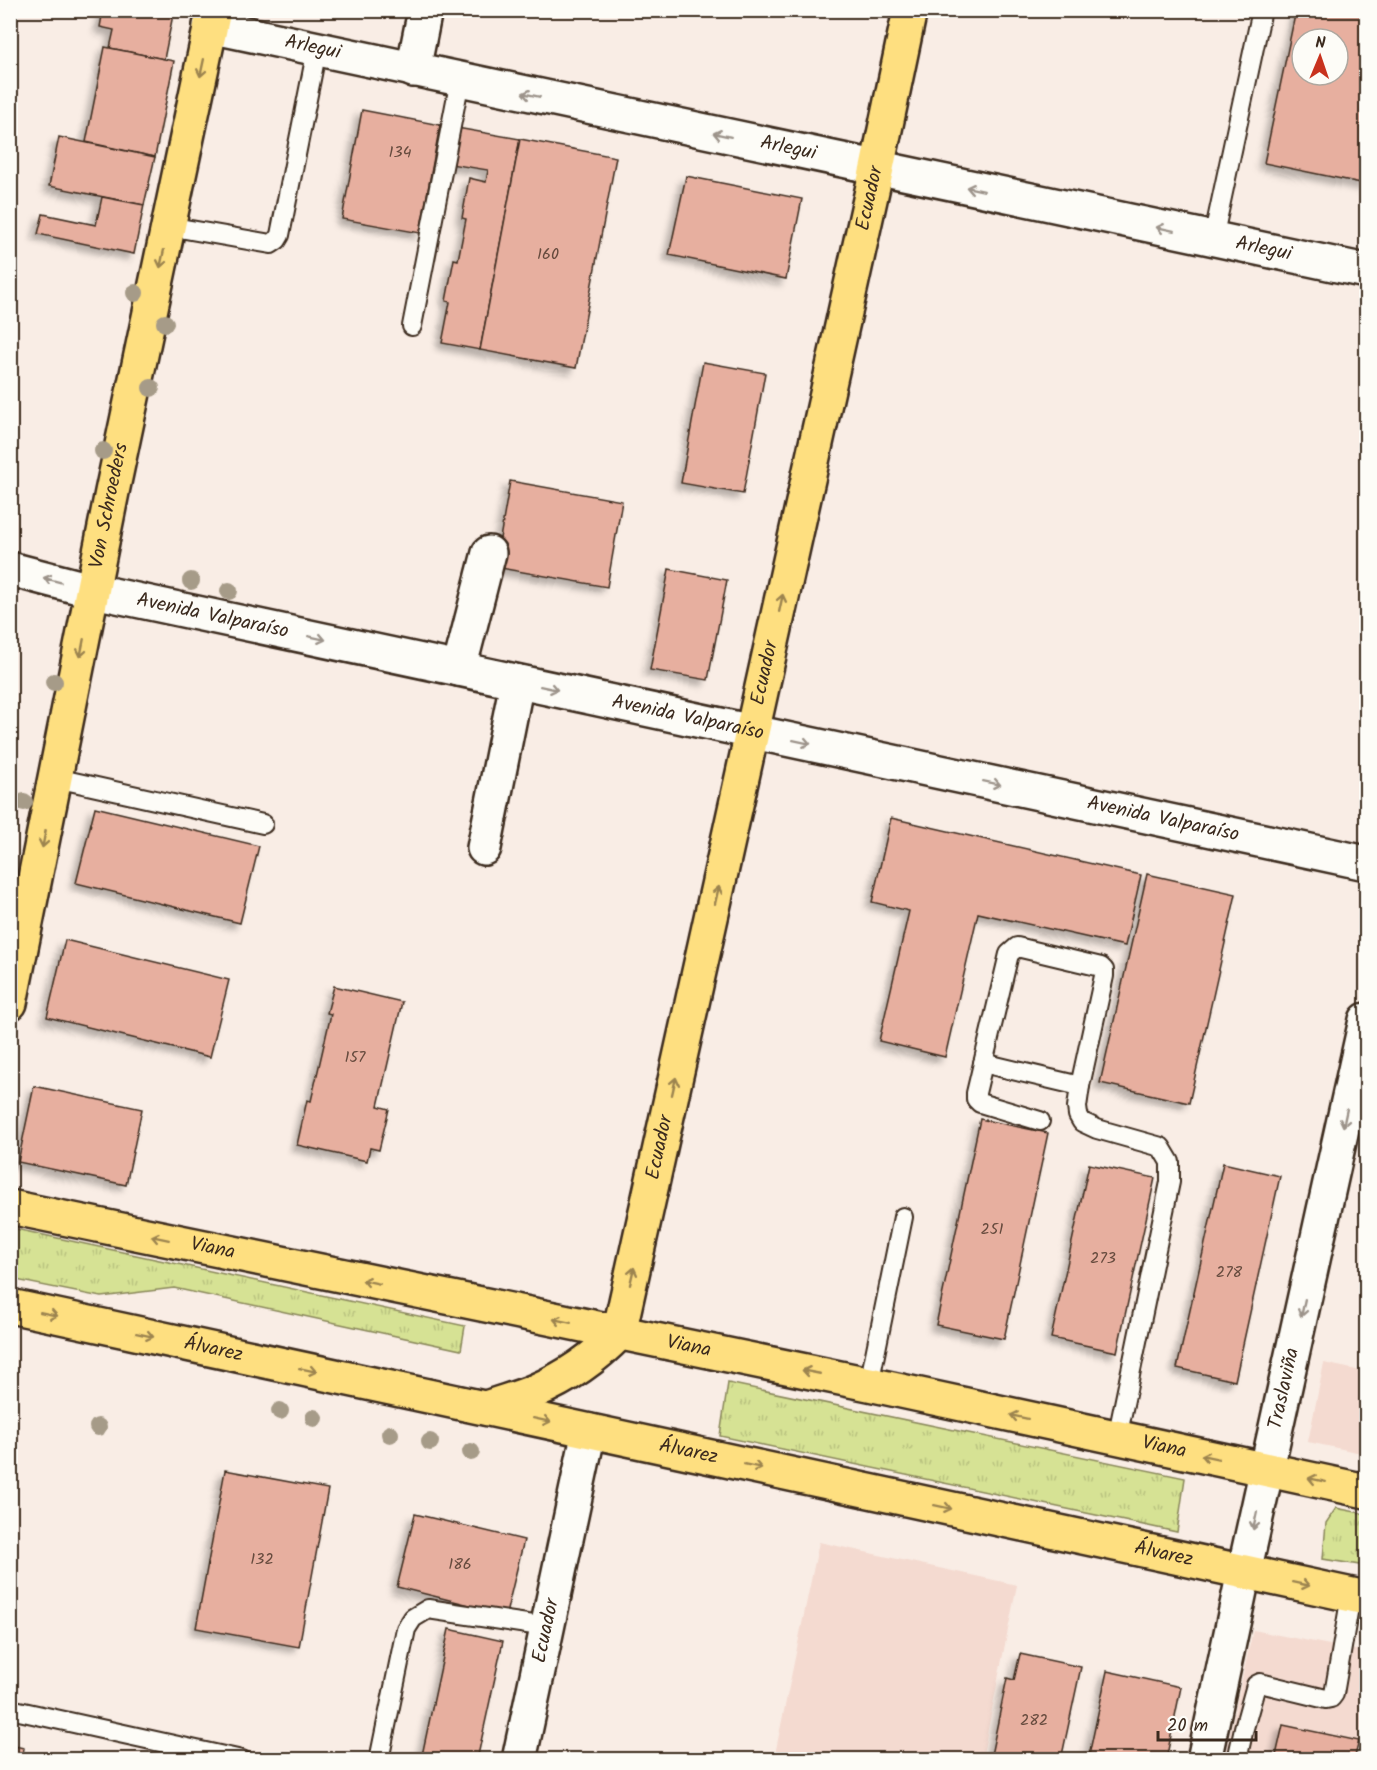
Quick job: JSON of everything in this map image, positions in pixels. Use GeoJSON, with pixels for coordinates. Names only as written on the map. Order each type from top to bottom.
{"type":"FeatureCollection","features":[{"type":"Feature","properties":{"kind":"main road","name":"Ecuador"},"geometry":{"type":"LineString","coordinates":[[619,1333],[910,10]]}},
{"type":"Feature","properties":{"kind":"main road","name":"Von Schroeders"},"geometry":{"type":"LineString","coordinates":[[10,1003],[112,492],[212,18]]}},
{"type":"Feature","properties":{"kind":"main road","name":"Viana"},"geometry":{"type":"LineString","coordinates":[[10,1206],[869,1384],[1366,1491]]}},
{"type":"Feature","properties":{"kind":"main road","name":"Álvarez"},"geometry":{"type":"LineString","coordinates":[[10,1306],[1359,1596]]}},
{"type":"Feature","properties":{"kind":"main road"},"geometry":{"type":"LineString","coordinates":[[484,1408],[534,1392],[560,1379],[605,1348],[619,1333]]}},
{"type":"Feature","properties":{"kind":"street"},"geometry":{"type":"LineString","coordinates":[[413,70],[425,10]]}},
{"type":"Feature","properties":{"kind":"street","name":"Arlegui"},"geometry":{"type":"LineString","coordinates":[[212,18],[317,49],[1366,271]]}},
{"type":"Feature","properties":{"kind":"street"},"geometry":{"type":"LineString","coordinates":[[459,669],[489,553]]}},
{"type":"Feature","properties":{"kind":"street","name":"Avenida Valparaíso"},"geometry":{"type":"LineString","coordinates":[[10,569],[94,591],[1366,863]]}},
{"type":"Feature","properties":{"kind":"street"},"geometry":{"type":"LineString","coordinates":[[484,848],[517,682]]}},
{"type":"Feature","properties":{"kind":"street","name":"Traslaviña"},"geometry":{"type":"LineString","coordinates":[[1204,1760],[1366,1020]]}},
{"type":"Feature","properties":{"kind":"street","name":"Ecuador"},"geometry":{"type":"LineString","coordinates":[[519,1760],[589,1431]]}},
{"type":"Feature","properties":{"kind":"lane"},"geometry":{"type":"LineString","coordinates":[[1213,239],[1262,10]]}},
{"type":"Feature","properties":{"kind":"lane"},"geometry":{"type":"LineString","coordinates":[[168,226],[272,244],[277,240],[280,235],[317,49]]}},
{"type":"Feature","properties":{"kind":"lane"},"geometry":{"type":"LineString","coordinates":[[412,326],[460,80]]}},
{"type":"Feature","properties":{"kind":"lane"},"geometry":{"type":"LineString","coordinates":[[56,778],[263,824]]}},
{"type":"Feature","properties":{"kind":"lane"},"geometry":{"type":"LineString","coordinates":[[1040,1121],[980,1103],[976,1099],[1009,954],[1017,947],[1101,967],[1104,970],[1080,1086],[1078,1116],[1082,1122],[1097,1128],[1161,1147],[1170,1162],[1170,1182],[1117,1438]]}},
{"type":"Feature","properties":{"kind":"lane"},"geometry":{"type":"LineString","coordinates":[[983,1063],[1080,1086]]}},
{"type":"Feature","properties":{"kind":"lane"},"geometry":{"type":"LineString","coordinates":[[869,1384],[903,1217]]}},
{"type":"Feature","properties":{"kind":"lane"},"geometry":{"type":"LineString","coordinates":[[1237,1760],[1254,1690],[1260,1683],[1326,1699],[1331,1698],[1334,1694],[1342,1655],[1359,1596]]}},
{"type":"Feature","properties":{"kind":"lane"},"geometry":{"type":"LineString","coordinates":[[379,1760],[406,1629],[413,1618],[428,1609],[547,1627]]}},
{"type":"Feature","properties":{"kind":"lane"},"geometry":{"type":"LineString","coordinates":[[10,1709],[242,1760]]}},
{"type":"Feature","properties":{"kind":"lane"},"geometry":{"type":"LineString","coordinates":[[1212,1721],[1244,1728]]}},
{"type":"Feature","properties":{"kind":"shaded area"},"geometry":{"type":"Polygon","coordinates":[[[1324,1363],[1366,1372],[1366,1454],[1308,1442],[1324,1363]]]}},
{"type":"Feature","properties":{"kind":"shaded area"},"geometry":{"type":"Polygon","coordinates":[[[819,1542],[1017,1585],[982,1759],[774,1759],[819,1542]]]}},
{"type":"Feature","properties":{"kind":"shaded area"},"geometry":{"type":"Polygon","coordinates":[[[1253,1630],[1366,1652],[1366,1709],[1354,1759],[1224,1760],[1253,1630]]]}},
{"type":"Feature","properties":{"kind":"green space"},"geometry":{"type":"Polygon","coordinates":[[[11,1228],[465,1326],[461,1350],[174,1288],[101,1297],[11,1279],[11,1228]]]}},
{"type":"Feature","properties":{"kind":"green space"},"geometry":{"type":"Polygon","coordinates":[[[728,1383],[1185,1478],[1177,1532],[720,1436],[728,1383]]]}},
{"type":"Feature","properties":{"kind":"green space"},"geometry":{"type":"Polygon","coordinates":[[[1336,1508],[1366,1514],[1366,1566],[1323,1559],[1326,1523],[1336,1508]]]}},
{"type":"Feature","properties":{"kind":"building"},"geometry":{"type":"Polygon","coordinates":[[[103,10],[174,10],[164,59],[110,48],[114,30],[100,27],[103,10]]]}},
{"type":"Feature","properties":{"kind":"building"},"geometry":{"type":"Polygon","coordinates":[[[1296,10],[1366,10],[1366,184],[1264,163],[1290,39],[1290,87],[1350,87],[1350,27],[1292,27],[1296,10]]]}},
{"type":"Feature","properties":{"kind":"building"},"geometry":{"type":"Polygon","coordinates":[[[105,47],[174,61],[155,157],[86,142],[105,47]]]}},
{"type":"Feature","properties":{"kind":"building"},"geometry":{"type":"Polygon","coordinates":[[[362,110],[440,125],[420,233],[342,219],[362,110]]]}},
{"type":"Feature","properties":{"kind":"building"},"geometry":{"type":"Polygon","coordinates":[[[457,128],[520,139],[480,350],[442,343],[450,302],[446,301],[454,259],[458,260],[466,219],[462,218],[469,178],[486,182],[488,170],[450,164],[457,128]]]}},
{"type":"Feature","properties":{"kind":"building"},"geometry":{"type":"Polygon","coordinates":[[[59,137],[155,157],[144,205],[49,186],[59,137]]]}},
{"type":"Feature","properties":{"kind":"building"},"geometry":{"type":"Polygon","coordinates":[[[520,139],[616,157],[576,368],[480,350],[520,139]]]}},
{"type":"Feature","properties":{"kind":"building"},"geometry":{"type":"Polygon","coordinates":[[[686,176],[802,199],[786,279],[669,255],[686,176]]]}},
{"type":"Feature","properties":{"kind":"building"},"geometry":{"type":"Polygon","coordinates":[[[102,197],[144,205],[134,254],[38,234],[43,214],[96,225],[102,197]]]}},
{"type":"Feature","properties":{"kind":"building"},"geometry":{"type":"Polygon","coordinates":[[[703,362],[765,373],[743,494],[681,483],[703,362]]]}},
{"type":"Feature","properties":{"kind":"building"},"geometry":{"type":"Polygon","coordinates":[[[510,481],[622,501],[607,587],[495,567],[510,481]]]}},
{"type":"Feature","properties":{"kind":"building"},"geometry":{"type":"Polygon","coordinates":[[[669,569],[727,580],[708,680],[650,670],[669,569]]]}},
{"type":"Feature","properties":{"kind":"building"},"geometry":{"type":"Polygon","coordinates":[[[95,807],[259,846],[240,923],[76,883],[95,807]]]}},
{"type":"Feature","properties":{"kind":"building"},"geometry":{"type":"Polygon","coordinates":[[[891,818],[1141,875],[1125,946],[978,913],[945,1057],[879,1041],[909,911],[872,902],[891,818]]]}},
{"type":"Feature","properties":{"kind":"building"},"geometry":{"type":"Polygon","coordinates":[[[1147,874],[1236,894],[1189,1103],[1100,1083],[1147,874]]]}},
{"type":"Feature","properties":{"kind":"building"},"geometry":{"type":"Polygon","coordinates":[[[65,940],[229,980],[210,1057],[47,1017],[65,940]]]}},
{"type":"Feature","properties":{"kind":"building"},"geometry":{"type":"Polygon","coordinates":[[[334,986],[402,1002],[378,1106],[389,1109],[379,1150],[370,1148],[367,1161],[297,1145],[307,1100],[311,1101],[331,1014],[327,1013],[334,986]]]}},
{"type":"Feature","properties":{"kind":"building"},"geometry":{"type":"Polygon","coordinates":[[[34,1086],[142,1109],[126,1185],[18,1162],[34,1086]]]}},
{"type":"Feature","properties":{"kind":"building"},"geometry":{"type":"Polygon","coordinates":[[[980,1119],[1048,1133],[1004,1339],[936,1325],[980,1119]]]}},
{"type":"Feature","properties":{"kind":"building"},"geometry":{"type":"Polygon","coordinates":[[[1223,1163],[1280,1176],[1235,1381],[1177,1368],[1223,1163]]]}},
{"type":"Feature","properties":{"kind":"building"},"geometry":{"type":"Polygon","coordinates":[[[1089,1164],[1155,1178],[1117,1352],[1051,1338],[1089,1164]]]}},
{"type":"Feature","properties":{"kind":"building"},"geometry":{"type":"Polygon","coordinates":[[[225,1470],[328,1489],[299,1647],[196,1628],[225,1470]]]}},
{"type":"Feature","properties":{"kind":"building"},"geometry":{"type":"Polygon","coordinates":[[[415,1514],[524,1540],[506,1614],[397,1587],[415,1514]]]}},
{"type":"Feature","properties":{"kind":"building"},"geometry":{"type":"Polygon","coordinates":[[[449,1629],[503,1641],[477,1760],[421,1760],[449,1629]]]}},
{"type":"Feature","properties":{"kind":"building"},"geometry":{"type":"Polygon","coordinates":[[[1020,1654],[1081,1667],[1061,1760],[990,1760],[1007,1678],[1014,1680],[1020,1654]]]}},
{"type":"Feature","properties":{"kind":"building"},"geometry":{"type":"Polygon","coordinates":[[[1107,1671],[1181,1687],[1166,1760],[1088,1760],[1107,1671]]]}},
{"type":"Feature","properties":{"kind":"building"},"geometry":{"type":"Polygon","coordinates":[[[1283,1725],[1359,1741],[1354,1760],[1275,1760],[1283,1725]]]}},
{"type":"Feature","properties":{"kind":"building"},"geometry":{"type":"Polygon","coordinates":[[[10,1745],[24,1748],[22,1760],[10,1760],[10,1745]]]}}]}
